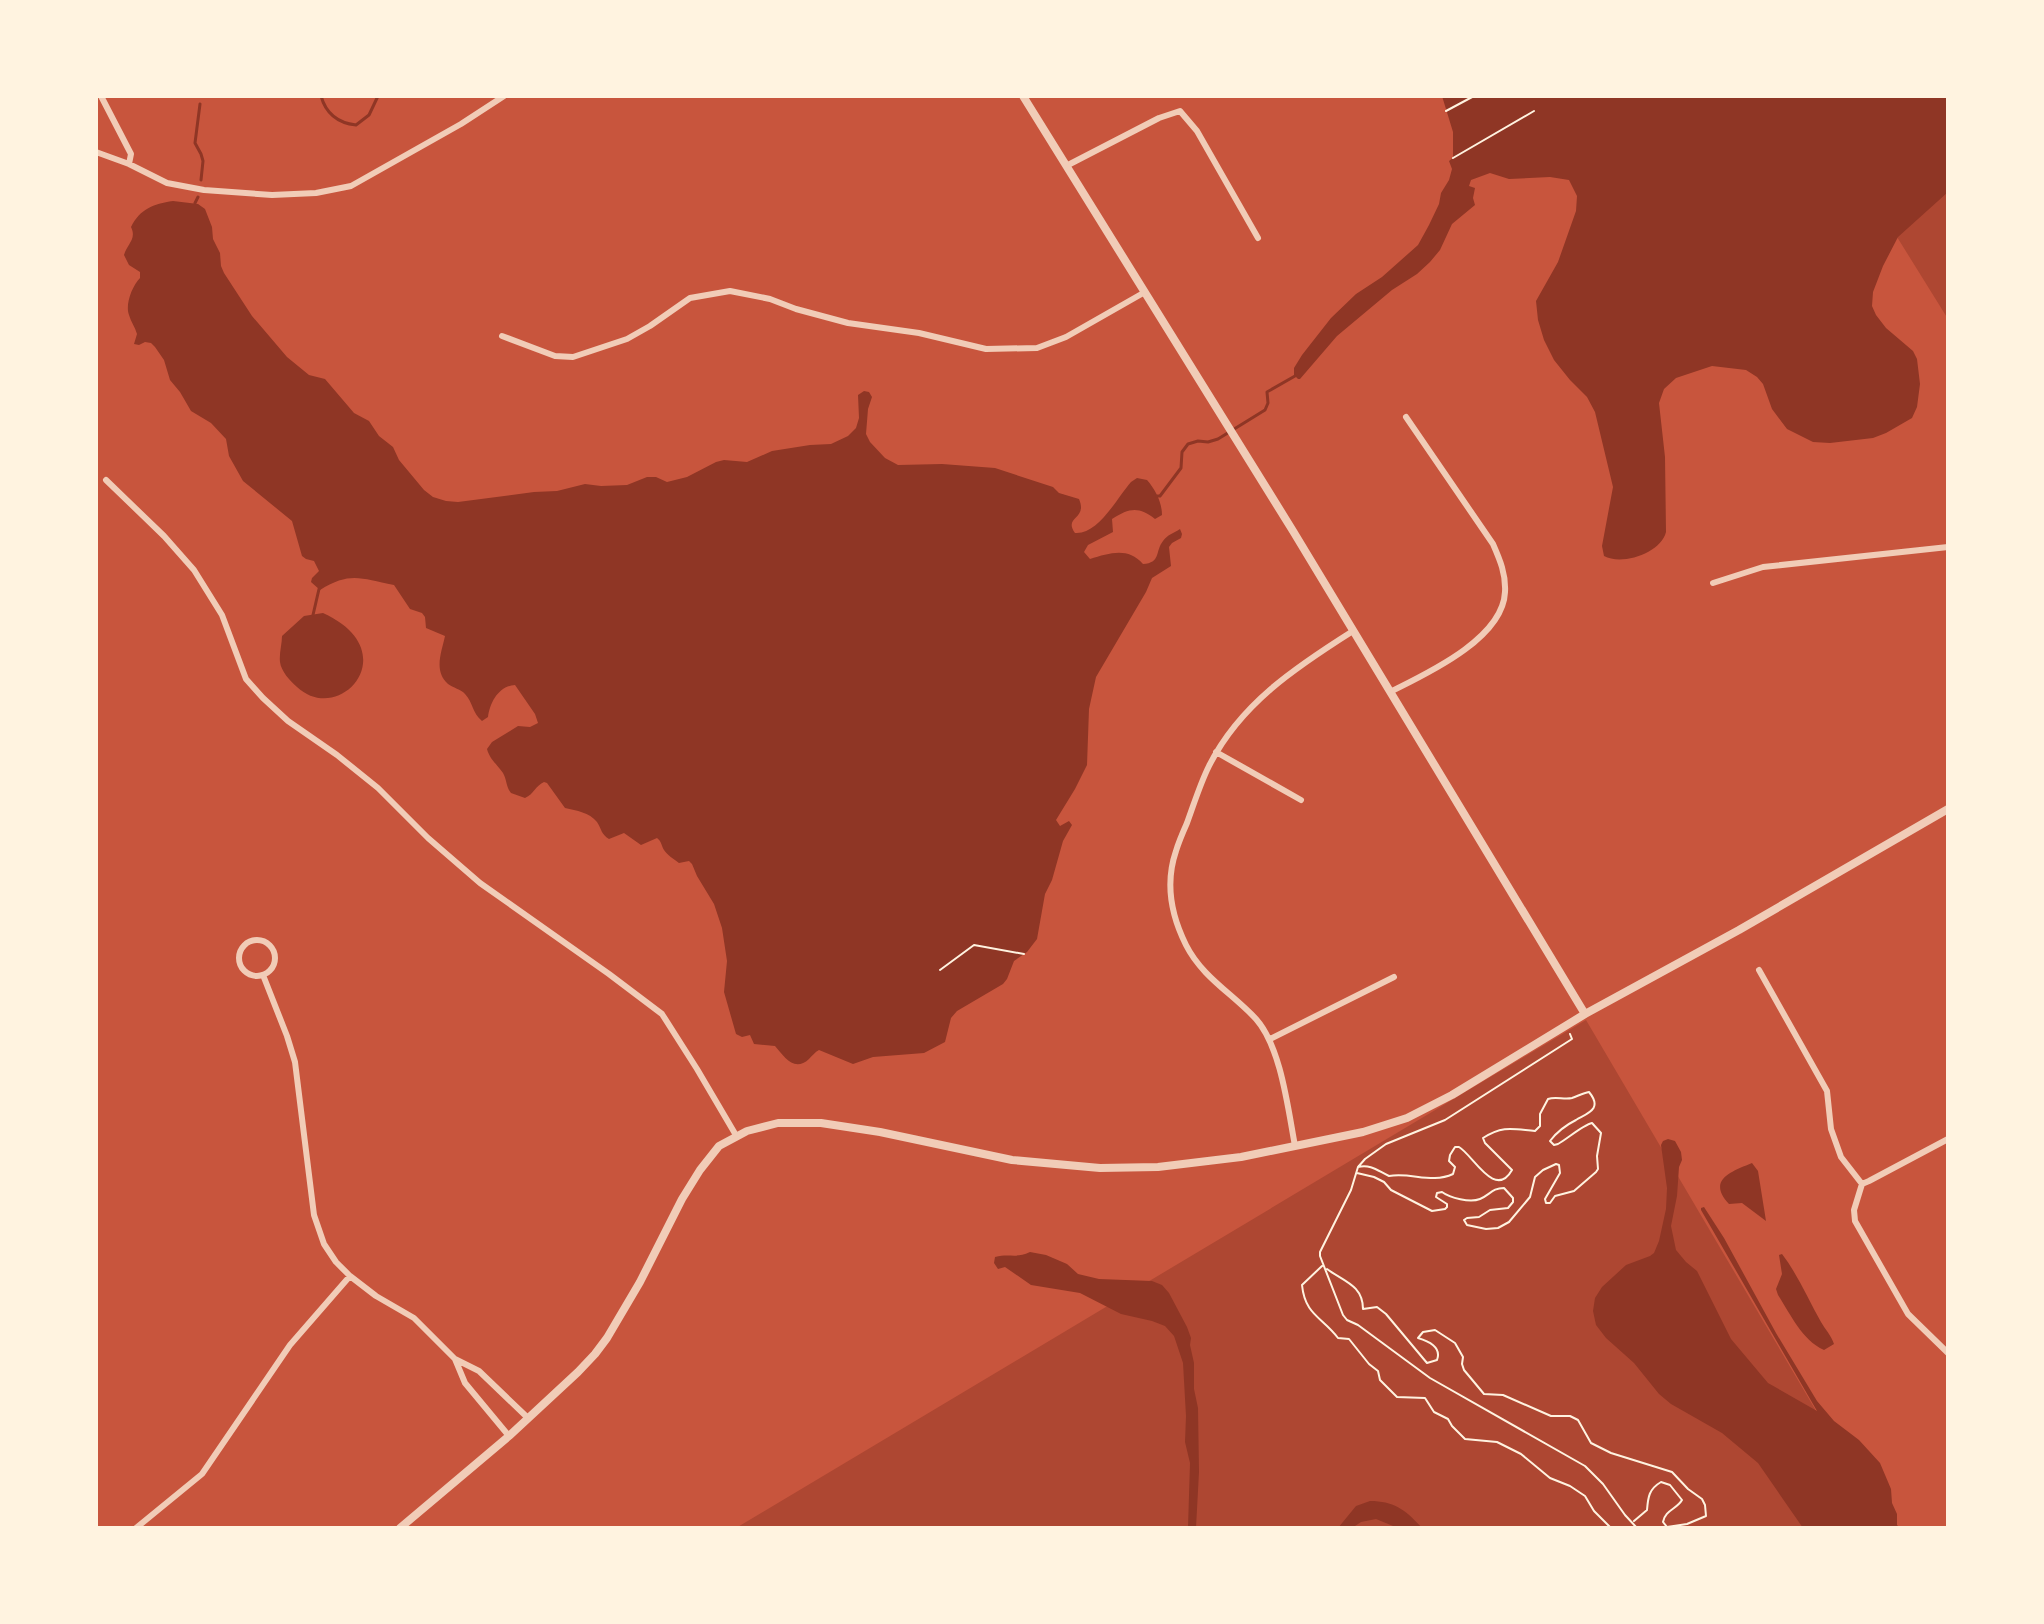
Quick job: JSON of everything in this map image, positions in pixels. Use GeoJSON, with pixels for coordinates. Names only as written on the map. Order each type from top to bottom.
{"type":"FeatureCollection","features":[{"type":"Feature","properties":{"kind":"street"},"geometry":{"type":"LineString","coordinates":[[101,96],[131,154],[129,164]]}},
{"type":"Feature","properties":{"kind":"street"},"geometry":{"type":"LineString","coordinates":[[96,152],[167,183],[204,190],[272,195],[316,193],[351,186],[504,96]]}},
{"type":"Feature","properties":{"kind":"street"},"geometry":{"type":"LineString","coordinates":[[1023,96],[1235,437],[1585,1014]]}},
{"type":"Feature","properties":{"kind":"street"},"geometry":{"type":"LineString","coordinates":[[1068,165],[1159,118],[1180,111],[1197,131],[1258,238]]}},
{"type":"Feature","properties":{"kind":"street"},"geometry":{"type":"LineString","coordinates":[[502,336],[555,356],[573,357],[627,339],[690,298],[730,291],[770,299],[848,323],[919,333],[986,349],[1037,348],[1066,337],[1145,292]]}},
{"type":"Feature","properties":{"kind":"street"},"geometry":{"type":"LineString","coordinates":[[1390,692],[1434,670],[1478,639],[1495,620],[1505,595],[1503,567],[1493,544],[1406,417]]}},
{"type":"Feature","properties":{"kind":"street"},"geometry":{"type":"LineString","coordinates":[[106,480],[194,570],[222,615],[246,679],[263,698],[288,721],[378,788],[428,838],[480,883],[662,1014],[737,1137]]}},
{"type":"Feature","properties":{"kind":"street"},"geometry":{"type":"LineString","coordinates":[[1713,583],[1763,567],[1948,547]]}},
{"type":"Feature","properties":{"kind":"street"},"geometry":{"type":"LineString","coordinates":[[1295,1146],[1270,1039],[1256,1019],[1197,964],[1175,917],[1170,885],[1175,853],[1216,752],[1271,687],[1353,631]]}},
{"type":"Feature","properties":{"kind":"street"},"geometry":{"type":"LineString","coordinates":[[1216,752],[1301,800]]}},
{"type":"Feature","properties":{"kind":"street"},"geometry":{"type":"LineString","coordinates":[[400,1528],[509,1436],[578,1372],[607,1338],[694,1180],[719,1146],[747,1131],[778,1123],[821,1123],[1012,1160],[1100,1168],[1158,1167],[1241,1157],[1363,1132],[1407,1118],[1452,1095],[1585,1014],[1739,930],[1948,809]]}},
{"type":"Feature","properties":{"kind":"street"},"geometry":{"type":"LineString","coordinates":[[253,941],[268,944],[274,952],[272,969],[263,975],[247,974],[240,965],[241,950],[253,941]]}},
{"type":"Feature","properties":{"kind":"street"},"geometry":{"type":"LineString","coordinates":[[1759,970],[1827,1091],[1831,1129],[1841,1157],[1866,1183]]}},
{"type":"Feature","properties":{"kind":"street"},"geometry":{"type":"LineString","coordinates":[[263,975],[295,1062],[314,1215],[324,1244],[350,1276],[376,1296],[414,1318],[455,1359],[479,1371],[528,1418]]}},
{"type":"Feature","properties":{"kind":"street"},"geometry":{"type":"LineString","coordinates":[[1270,1039],[1394,977]]}},
{"type":"Feature","properties":{"kind":"street"},"geometry":{"type":"LineString","coordinates":[[1948,1139],[1866,1183],[1854,1210],[1855,1221],[1908,1314],[1948,1353]]}},
{"type":"Feature","properties":{"kind":"street"},"geometry":{"type":"LineString","coordinates":[[136,1528],[202,1474],[290,1345],[350,1276]]}},
{"type":"Feature","properties":{"kind":"street"},"geometry":{"type":"LineString","coordinates":[[455,1359],[465,1383],[509,1436]]}},
{"type":"Feature","properties":{"kind":"path"},"geometry":{"type":"LineString","coordinates":[[1446,111],[1474,96]]}},
{"type":"Feature","properties":{"kind":"path"},"geometry":{"type":"LineString","coordinates":[[1453,158],[1534,111]]}},
{"type":"Feature","properties":{"kind":"path"},"geometry":{"type":"LineString","coordinates":[[940,970],[974,945],[975,940]]}},
{"type":"Feature","properties":{"kind":"path"},"geometry":{"type":"LineString","coordinates":[[983,947],[984,942]]}},
{"type":"Feature","properties":{"kind":"path"},"geometry":{"type":"LineString","coordinates":[[992,948],[993,943]]}},
{"type":"Feature","properties":{"kind":"path"},"geometry":{"type":"LineString","coordinates":[[964,944],[968,950]]}},
{"type":"Feature","properties":{"kind":"path"},"geometry":{"type":"LineString","coordinates":[[1001,950],[1002,944]]}},
{"type":"Feature","properties":{"kind":"path"},"geometry":{"type":"LineString","coordinates":[[974,945],[1024,954]]}},
{"type":"Feature","properties":{"kind":"path"},"geometry":{"type":"LineString","coordinates":[[1010,946],[1010,951]]}},
{"type":"Feature","properties":{"kind":"path"},"geometry":{"type":"LineString","coordinates":[[957,950],[961,955]]}},
{"type":"Feature","properties":{"kind":"path"},"geometry":{"type":"LineString","coordinates":[[949,956],[952,961]]}},
{"type":"Feature","properties":{"kind":"path"},"geometry":{"type":"LineString","coordinates":[[941,962],[945,966]]}},
{"type":"Feature","properties":{"kind":"path"},"geometry":{"type":"LineString","coordinates":[[1565,1026],[1572,1039],[1445,1120],[1386,1144],[1365,1159],[1358,1167],[1351,1190],[1320,1252],[1347,1320],[1430,1378],[1585,1466],[1637,1528]]}},
{"type":"Feature","properties":{"kind":"path"},"geometry":{"type":"LineString","coordinates":[[1357,1173],[1384,1182],[1391,1190],[1432,1211],[1447,1207],[1436,1197],[1437,1193],[1442,1192],[1453,1199],[1475,1200],[1504,1188],[1513,1198],[1508,1208],[1496,1208],[1479,1217],[1464,1220],[1467,1225],[1477,1228],[1498,1228],[1509,1222],[1530,1197],[1535,1177],[1543,1170],[1559,1165],[1560,1173],[1545,1199],[1546,1203],[1550,1203],[1555,1196],[1574,1191],[1596,1172],[1601,1133],[1592,1123],[1558,1144],[1550,1141],[1577,1119],[1587,1116],[1595,1102],[1589,1092],[1570,1098],[1554,1097],[1548,1099],[1540,1114],[1540,1126],[1535,1131],[1508,1128],[1486,1135],[1483,1138],[1485,1143],[1512,1170],[1505,1178],[1488,1177],[1467,1151],[1459,1147],[1455,1147],[1450,1155],[1449,1161],[1455,1167],[1453,1174],[1437,1179],[1412,1178],[1402,1174],[1389,1176],[1380,1169],[1358,1167]]}},
{"type":"Feature","properties":{"kind":"path"},"geometry":{"type":"LineString","coordinates":[[1323,1265],[1356,1288],[1363,1309],[1377,1307],[1386,1314],[1427,1363],[1437,1360],[1439,1355],[1431,1343],[1418,1338],[1423,1332],[1435,1330],[1455,1343],[1463,1357],[1464,1370],[1484,1394],[1503,1395],[1551,1416],[1570,1416],[1578,1420],[1591,1443],[1611,1453],[1672,1472],[1702,1499],[1706,1510],[1706,1516],[1700,1519],[1667,1527],[1663,1518],[1682,1500],[1670,1485],[1661,1482],[1653,1487],[1647,1510],[1633,1523]]}},
{"type":"Feature","properties":{"kind":"path"},"geometry":{"type":"LineString","coordinates":[[1323,1265],[1302,1285],[1309,1309],[1338,1338],[1349,1339],[1397,1397],[1425,1398],[1434,1412],[1448,1419],[1465,1439],[1497,1442],[1521,1454],[1550,1478],[1585,1496],[1594,1511],[1611,1528]]}},
{"type":"Feature","properties":{"kind":"shaded area"},"geometry":{"type":"Polygon","coordinates":[[[1442,96],[1948,96],[1948,192],[1898,237],[1873,292],[1872,306],[1876,315],[1913,351],[1917,359],[1920,384],[1912,418],[1873,438],[1813,442],[1787,429],[1772,409],[1763,384],[1746,370],[1712,366],[1676,378],[1664,389],[1659,403],[1665,457],[1666,532],[1657,546],[1640,556],[1612,559],[1604,556],[1602,546],[1613,487],[1595,412],[1587,397],[1554,360],[1544,340],[1536,301],[1558,262],[1576,211],[1577,196],[1569,180],[1550,177],[1509,179],[1490,173],[1471,180],[1469,186],[1475,188],[1475,205],[1452,224],[1440,250],[1430,262],[1337,336],[1298,379],[1294,368],[1331,318],[1418,245],[1429,225],[1452,169],[1449,161],[1453,158],[1453,132],[1442,96]]]}},
{"type":"Feature","properties":{"kind":"shaded area"},"geometry":{"type":"Polygon","coordinates":[[[1948,96],[1948,319],[1815,105],[1948,96]]]}},
{"type":"Feature","properties":{"kind":"shaded area"},"geometry":{"type":"Polygon","coordinates":[[[173,201],[198,204],[205,209],[224,273],[252,316],[287,357],[309,375],[325,379],[354,413],[369,421],[379,436],[393,447],[399,460],[424,490],[446,501],[557,491],[585,484],[627,485],[647,477],[667,482],[687,477],[724,460],[747,462],[772,451],[831,444],[848,436],[856,428],[858,395],[864,391],[872,397],[866,434],[885,458],[898,465],[995,468],[1053,487],[1059,493],[1079,499],[1080,511],[1072,523],[1075,533],[1083,532],[1099,522],[1131,482],[1137,478],[1147,480],[1158,496],[1162,515],[1155,519],[1139,510],[1124,513],[1112,519],[1113,532],[1088,545],[1084,552],[1090,559],[1125,553],[1143,564],[1149,563],[1155,559],[1166,537],[1180,529],[1182,534],[1169,547],[1171,566],[1152,578],[1096,677],[1089,709],[1087,765],[1056,820],[1060,826],[1069,821],[1072,825],[1063,841],[1045,894],[1037,939],[1027,952],[1014,961],[1003,984],[957,1011],[951,1018],[945,1042],[924,1053],[873,1057],[853,1064],[819,1050],[804,1063],[794,1064],[775,1046],[754,1044],[750,1035],[742,1037],[736,1034],[724,992],[727,961],[722,928],[714,904],[692,864],[689,861],[679,863],[665,852],[657,838],[641,845],[624,833],[609,839],[590,816],[565,808],[547,783],[541,784],[525,798],[511,793],[503,773],[487,749],[492,742],[518,726],[530,727],[538,723],[515,685],[500,692],[493,701],[488,717],[482,721],[465,694],[443,679],[440,661],[445,636],[426,628],[425,617],[410,609],[394,585],[348,578],[320,590],[311,582],[319,571],[314,561],[302,556],[292,521],[243,481],[229,456],[226,439],[211,423],[191,411],[170,380],[164,360],[155,347],[145,342],[134,344],[137,334],[128,306],[140,272],[129,265],[124,255],[132,238],[131,227],[148,208],[173,201]]]}},
{"type":"Feature","properties":{"kind":"shaded area"},"geometry":{"type":"Polygon","coordinates":[[[323,613],[348,629],[360,646],[363,664],[358,679],[346,691],[331,698],[314,697],[297,687],[280,662],[282,636],[304,616],[323,613]]]}},
{"type":"Feature","properties":{"kind":"shaded area"},"geometry":{"type":"Polygon","coordinates":[[[1586,1020],[1885,1528],[736,1528],[1586,1020]]]}},
{"type":"Feature","properties":{"kind":"shaded area"},"geometry":{"type":"Polygon","coordinates":[[[1668,1139],[1675,1141],[1682,1160],[1671,1226],[1676,1250],[1697,1271],[1731,1339],[1768,1383],[1817,1411],[1701,1210],[1704,1207],[1817,1401],[1880,1463],[1891,1489],[1900,1528],[1803,1528],[1758,1463],[1722,1433],[1659,1394],[1634,1363],[1596,1325],[1593,1311],[1595,1298],[1602,1287],[1626,1265],[1654,1253],[1659,1241],[1667,1188],[1661,1145],[1668,1139]]]}},
{"type":"Feature","properties":{"kind":"shaded area"},"geometry":{"type":"Polygon","coordinates":[[[1752,1163],[1758,1171],[1766,1221],[1742,1203],[1729,1204],[1720,1189],[1724,1178],[1752,1163]]]}},
{"type":"Feature","properties":{"kind":"shaded area"},"geometry":{"type":"Polygon","coordinates":[[[1030,1252],[1067,1264],[1078,1274],[1099,1279],[1152,1281],[1162,1285],[1169,1293],[1191,1338],[1194,1363],[1199,1472],[1196,1528],[1188,1528],[1190,1463],[1185,1442],[1183,1363],[1174,1336],[1165,1326],[1121,1314],[1080,1293],[1031,1285],[1005,1267],[998,1269],[994,1263],[995,1257],[1030,1252]]]}},
{"type":"Feature","properties":{"kind":"shaded area"},"geometry":{"type":"Polygon","coordinates":[[[1782,1254],[1833,1341],[1834,1344],[1824,1350],[1803,1333],[1778,1295],[1776,1289],[1782,1274],[1779,1255],[1782,1254]]]}},
{"type":"Feature","properties":{"kind":"shaded area"},"geometry":{"type":"Polygon","coordinates":[[[1370,1501],[1399,1508],[1422,1528],[1398,1528],[1376,1519],[1361,1522],[1352,1528],[1338,1528],[1356,1506],[1370,1501]]]}},
{"type":"Feature","properties":{"kind":"waterway"},"geometry":{"type":"LineString","coordinates":[[321,96],[334,116],[356,125],[369,115],[378,96]]}},
{"type":"Feature","properties":{"kind":"waterway"},"geometry":{"type":"LineString","coordinates":[[200,104],[195,143],[203,161],[201,180]]}},
{"type":"Feature","properties":{"kind":"waterway"},"geometry":{"type":"LineString","coordinates":[[195,203],[198,197]]}},
{"type":"Feature","properties":{"kind":"waterway"},"geometry":{"type":"LineString","coordinates":[[1157,496],[1181,468],[1182,452],[1188,444],[1218,439],[1265,410],[1267,392],[1295,376]]}},
{"type":"Feature","properties":{"kind":"waterway"},"geometry":{"type":"LineString","coordinates":[[313,615],[319,589]]}}]}
